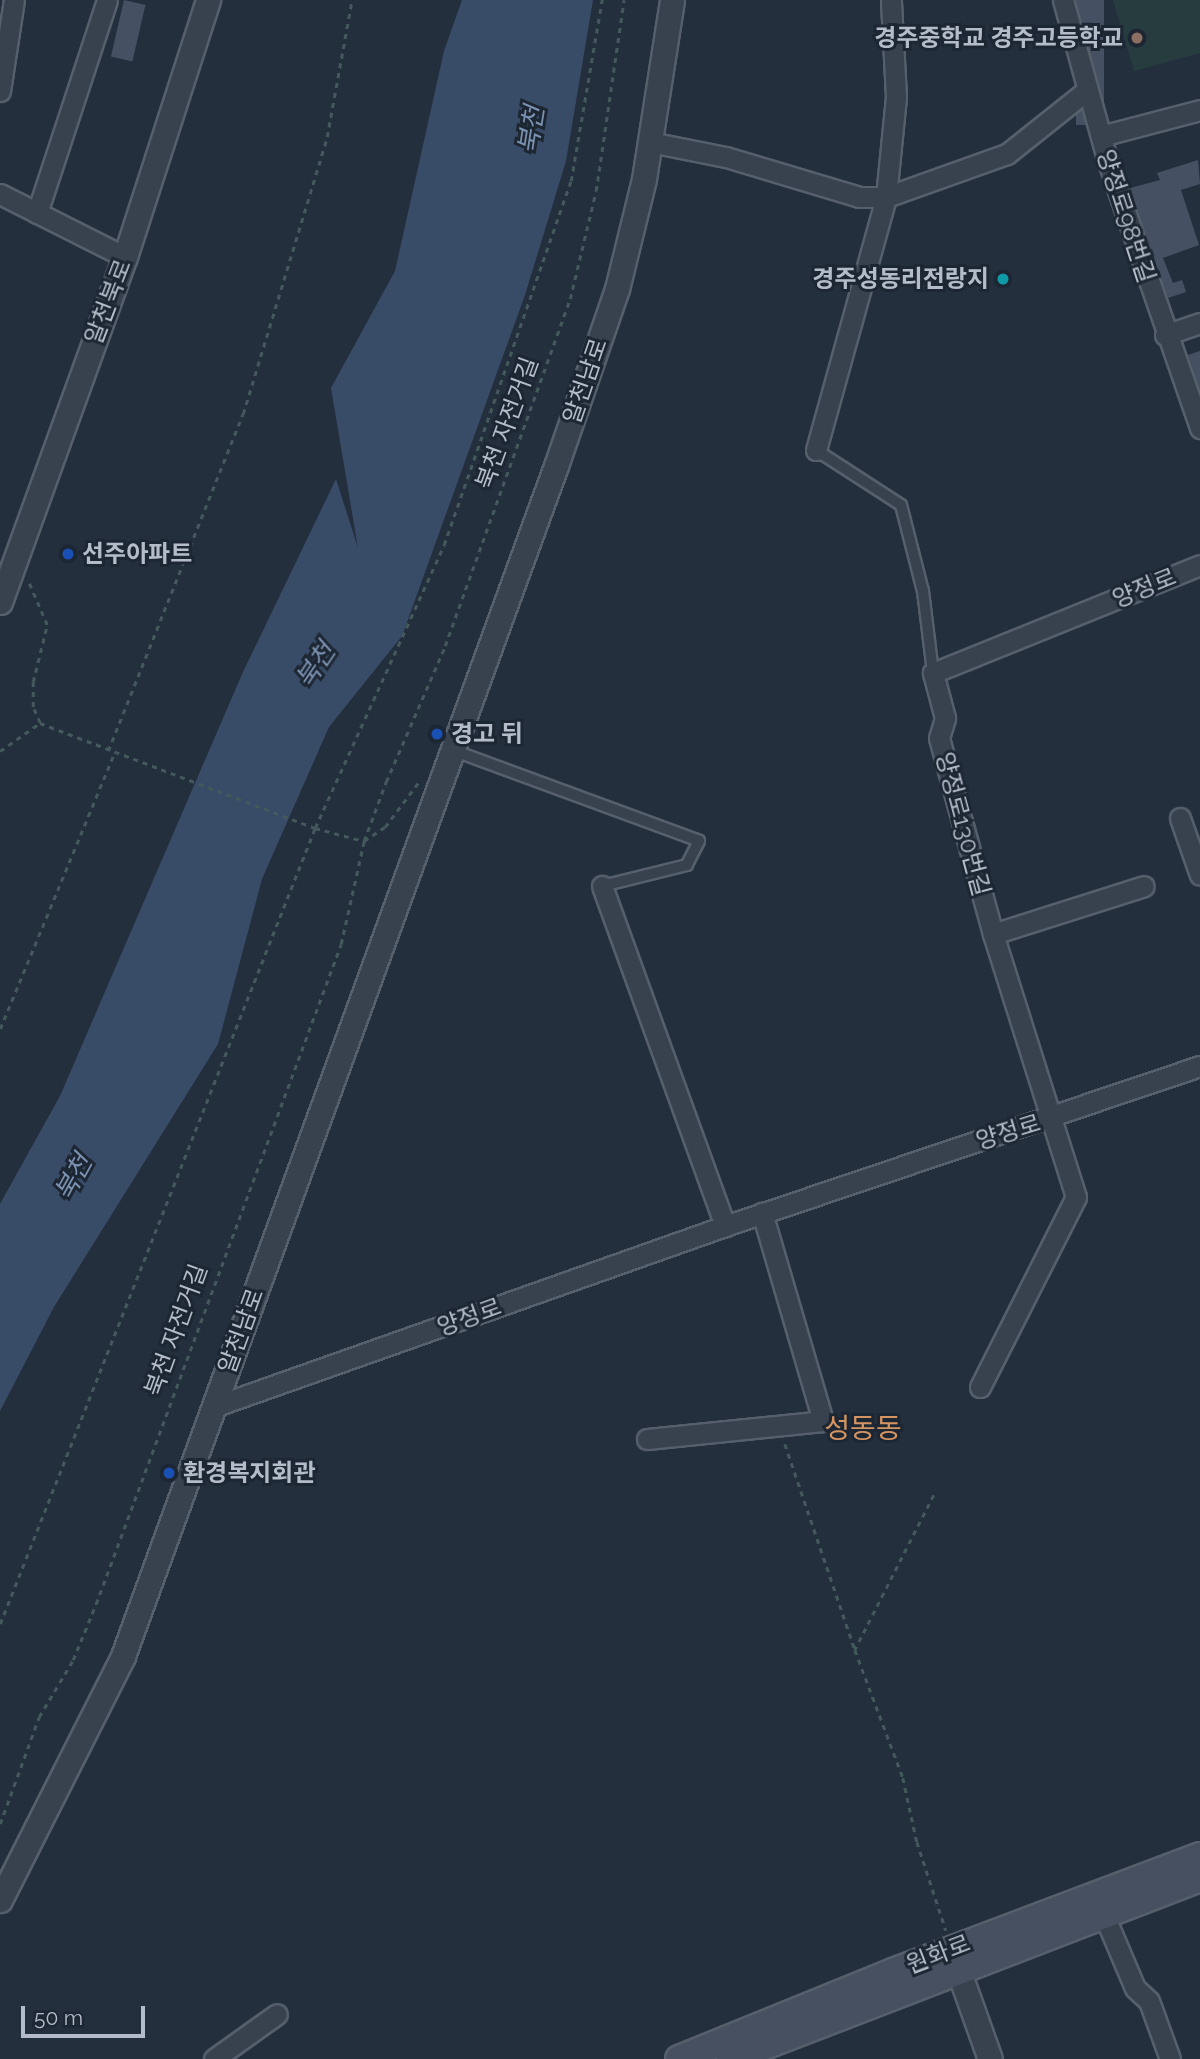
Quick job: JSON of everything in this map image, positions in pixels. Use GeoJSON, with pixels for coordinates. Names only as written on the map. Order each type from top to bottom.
{"type":"FeatureCollection","features":[{"type":"Feature","properties":{"kind":"main road","name":"원화로"},"geometry":{"type":"LineString","coordinates":[[730,2059],[1200,1856]]}},
{"type":"Feature","properties":{"kind":"main road","name":"원화로"},"geometry":{"type":"LineString","coordinates":[[679,2059],[956,1960],[1104,1915],[1200,1878]]}},
{"type":"Feature","properties":{"kind":"street"},"geometry":{"type":"LineString","coordinates":[[0,91],[15,0]]}},
{"type":"Feature","properties":{"kind":"street"},"geometry":{"type":"LineString","coordinates":[[37,213],[107,0]]}},
{"type":"Feature","properties":{"kind":"street","name":"알천북로"},"geometry":{"type":"LineString","coordinates":[[0,602],[52,449],[125,257],[208,0]]}},
{"type":"Feature","properties":{"kind":"street","name":"알천남로"},"geometry":{"type":"LineString","coordinates":[[0,1900],[123,1656],[455,751],[617,289],[650,142],[672,0]]}},
{"type":"Feature","properties":{"kind":"street"},"geometry":{"type":"LineString","coordinates":[[816,450],[886,197],[896,97],[891,0]]}},
{"type":"Feature","properties":{"kind":"street","name":"양정로98번길"},"geometry":{"type":"LineString","coordinates":[[1063,0],[1086,91],[1165,335],[1200,428]]}},
{"type":"Feature","properties":{"kind":"street"},"geometry":{"type":"LineString","coordinates":[[650,142],[726,157],[859,197],[886,197],[1007,154],[1086,91]]}},
{"type":"Feature","properties":{"kind":"street"},"geometry":{"type":"LineString","coordinates":[[1101,136],[1200,110]]}},
{"type":"Feature","properties":{"kind":"street"},"geometry":{"type":"LineString","coordinates":[[0,194],[125,257]]}},
{"type":"Feature","properties":{"kind":"street"},"geometry":{"type":"LineString","coordinates":[[1165,335],[1200,323]]}},
{"type":"Feature","properties":{"kind":"street","name":"양정로"},"geometry":{"type":"LineString","coordinates":[[933,673],[1200,565]]}},
{"type":"Feature","properties":{"kind":"street","name":"양정로130번길"},"geometry":{"type":"LineString","coordinates":[[933,673],[945,718],[939,738],[993,934],[1052,1118]]}},
{"type":"Feature","properties":{"kind":"street"},"geometry":{"type":"LineString","coordinates":[[1180,818],[1200,875]]}},
{"type":"Feature","properties":{"kind":"street"},"geometry":{"type":"LineString","coordinates":[[602,886],[725,1226]]}},
{"type":"Feature","properties":{"kind":"street"},"geometry":{"type":"LineString","coordinates":[[993,934],[1144,886]]}},
{"type":"Feature","properties":{"kind":"street","name":"양정로"},"geometry":{"type":"LineString","coordinates":[[213,1408],[762,1213],[1052,1118],[1200,1066]]}},
{"type":"Feature","properties":{"kind":"street","name":"양정로"},"geometry":{"type":"LineString","coordinates":[[980,1387],[1076,1197],[1052,1118]]}},
{"type":"Feature","properties":{"kind":"street"},"geometry":{"type":"LineString","coordinates":[[647,1439],[780,1428],[823,1421],[762,1213]]}},
{"type":"Feature","properties":{"kind":"street"},"geometry":{"type":"LineString","coordinates":[[1104,1915],[1135,1988],[1149,2001],[1170,2059]]}},
{"type":"Feature","properties":{"kind":"street"},"geometry":{"type":"LineString","coordinates":[[956,1960],[990,2059]]}},
{"type":"Feature","properties":{"kind":"street"},"geometry":{"type":"LineString","coordinates":[[214,2059],[276,2014]]}},
{"type":"Feature","properties":{"kind":"lane"},"geometry":{"type":"LineString","coordinates":[[816,450],[901,505],[923,590],[933,673]]}},
{"type":"Feature","properties":{"kind":"lane"},"geometry":{"type":"LineString","coordinates":[[455,751],[699,841],[687,865],[602,886]]}},
{"type":"Feature","properties":{"kind":"path"},"geometry":{"type":"LineString","coordinates":[[108,751],[243,414],[327,137],[352,0]]}},
{"type":"Feature","properties":{"kind":"path"},"geometry":{"type":"LineString","coordinates":[[0,1624],[315,828],[444,545],[571,181],[602,0]]}},
{"type":"Feature","properties":{"kind":"path","name":"북천 자전거길"},"geometry":{"type":"LineString","coordinates":[[0,1824],[39,1717],[73,1660],[96,1604],[341,944],[364,841],[445,646],[570,299],[596,191],[624,0]]}},
{"type":"Feature","properties":{"kind":"path"},"geometry":{"type":"LineString","coordinates":[[16,559],[47,625],[33,682],[33,707],[40,723],[114,754],[315,828],[364,841],[385,827],[420,782]]}},
{"type":"Feature","properties":{"kind":"path"},"geometry":{"type":"LineString","coordinates":[[0,751],[40,723]]}},
{"type":"Feature","properties":{"kind":"path"},"geometry":{"type":"LineString","coordinates":[[0,1029],[114,754]]}},
{"type":"Feature","properties":{"kind":"path"},"geometry":{"type":"LineString","coordinates":[[780,1428],[857,1657],[903,1778],[917,1842],[956,1960]]}},
{"type":"Feature","properties":{"kind":"path"},"geometry":{"type":"LineString","coordinates":[[855,1650],[934,1495]]}},
{"type":"Feature","properties":{"kind":"green space"},"geometry":{"type":"Polygon","coordinates":[[[1113,0],[1200,0],[1200,53],[1134,71],[1113,0]]]}},
{"type":"Feature","properties":{"kind":"water","name":"북천"},"geometry":{"type":"Polygon","coordinates":[[[462,0],[593,0],[566,161],[525,295],[402,636],[329,727],[262,879],[218,1044],[54,1307],[0,1411],[0,1204],[60,1096],[243,672],[336,479],[358,548],[331,388],[395,271],[444,51],[462,0]]]}},
{"type":"Feature","properties":{"kind":"building"},"geometry":{"type":"Polygon","coordinates":[[[124,0],[145,5],[132,61],[111,57],[124,0]]]}},
{"type":"Feature","properties":{"kind":"building"},"geometry":{"type":"Polygon","coordinates":[[[1076,0],[1104,0],[1104,125],[1076,125],[1076,0]]]}},
{"type":"Feature","properties":{"kind":"building"},"geometry":{"type":"Polygon","coordinates":[[[1198,160],[1200,184],[1181,190],[1199,245],[1163,258],[1173,283],[1182,280],[1186,292],[1168,298],[1130,188],[1160,180],[1157,173],[1198,160]]]}},
{"type":"Feature","properties":{"kind":"building"},"geometry":{"type":"Polygon","coordinates":[[[1200,351],[1200,391],[1188,355],[1200,351]]]}},
{"type":"Feature","properties":{"kind":"place","name":"경주중학교 경주고등학교"},"geometry":{"type":"Point","coordinates":[1137,38]}},
{"type":"Feature","properties":{"kind":"place","name":"경주성동리전랑지"},"geometry":{"type":"Point","coordinates":[1003,279]}},
{"type":"Feature","properties":{"kind":"place","name":"선주아파트"},"geometry":{"type":"Point","coordinates":[68,554]}},
{"type":"Feature","properties":{"kind":"place","name":"경고 뒤"},"geometry":{"type":"Point","coordinates":[437,734]}},
{"type":"Feature","properties":{"kind":"place","name":"환경복지회관"},"geometry":{"type":"Point","coordinates":[169,1473]}},
{"type":"Feature","properties":{"kind":"district","name":"성동동"},"geometry":{"type":"Point","coordinates":[863,1429]}}]}
